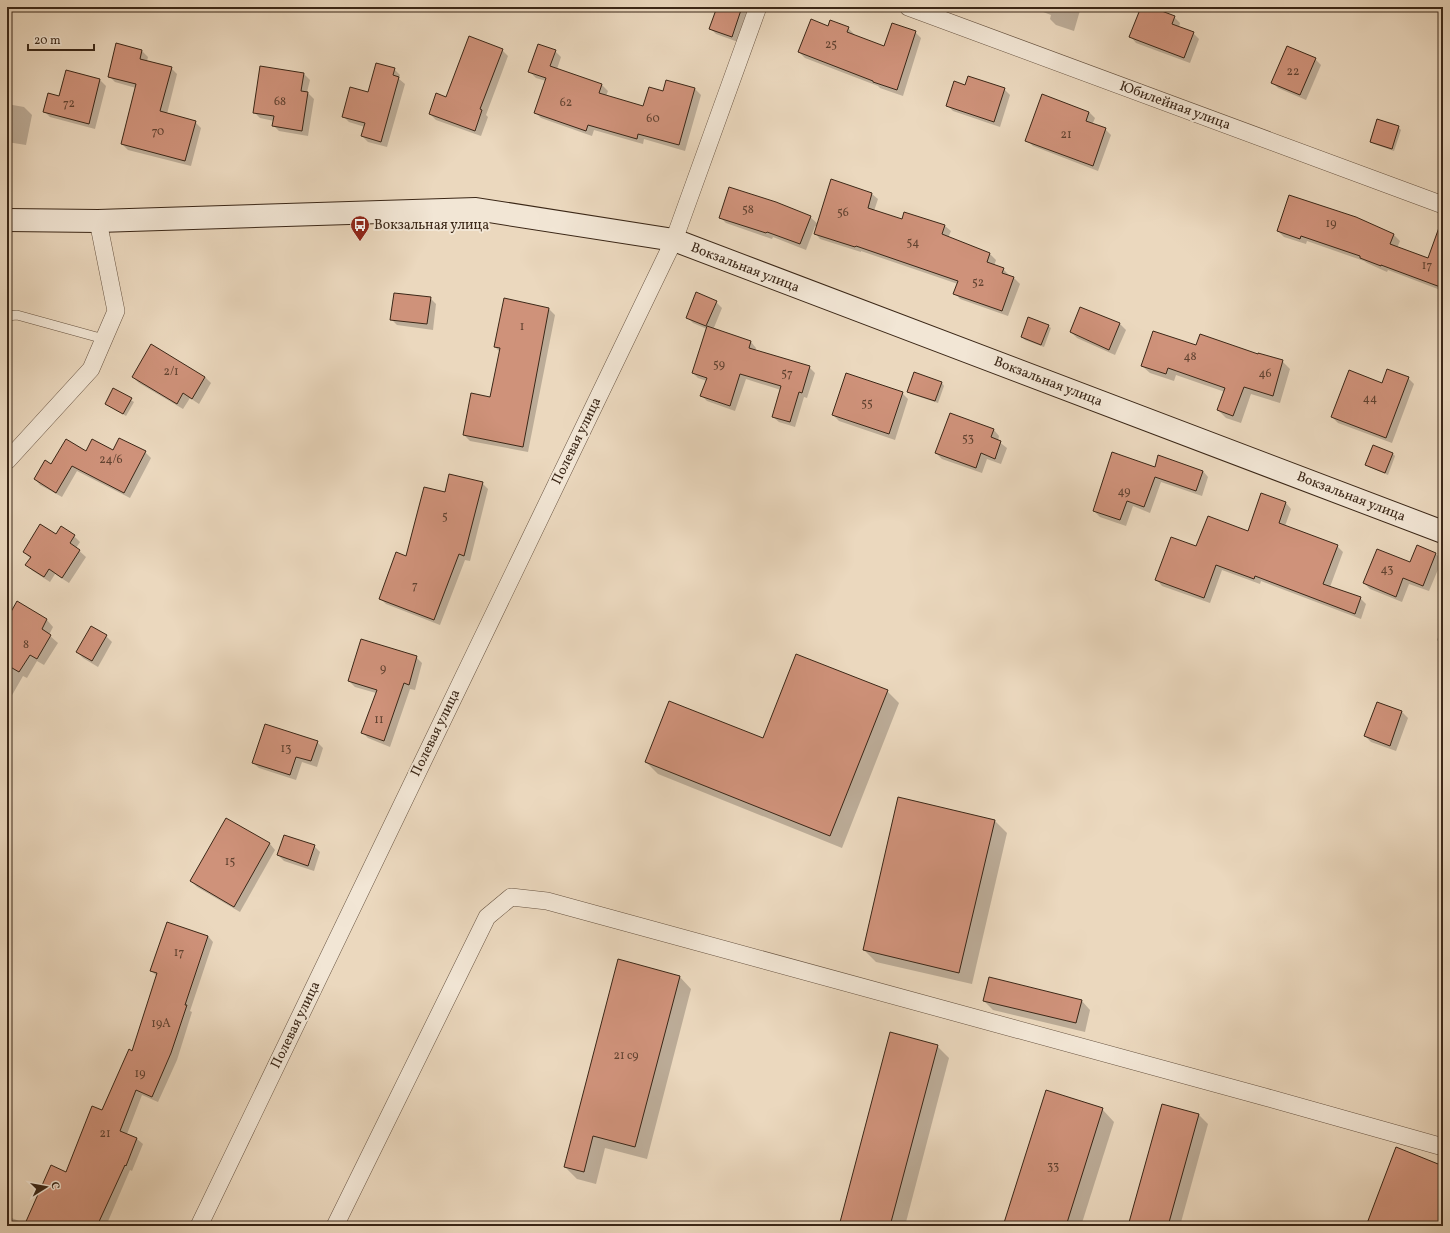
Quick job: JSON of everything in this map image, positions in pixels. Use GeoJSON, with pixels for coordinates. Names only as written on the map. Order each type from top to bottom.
{"type":"FeatureCollection","features":[{"type":"Feature","properties":{"kind":"street","name":"Полевая улица"},"geometry":{"type":"LineString","coordinates":[[199,1226],[674,240],[758,7]]}},
{"type":"Feature","properties":{"kind":"street","name":"Юбилейная улица"},"geometry":{"type":"LineString","coordinates":[[908,7],[1443,205]]}},
{"type":"Feature","properties":{"kind":"street","name":"Вокзальная улица"},"geometry":{"type":"LineString","coordinates":[[7,220],[98,221],[476,209],[674,240],[1443,532]]}},
{"type":"Feature","properties":{"kind":"street"},"geometry":{"type":"LineString","coordinates":[[7,461],[91,369],[116,311],[98,221]]}},
{"type":"Feature","properties":{"kind":"street"},"geometry":{"type":"LineString","coordinates":[[335,1226],[487,916],[510,897],[547,901],[1443,1147]]}},
{"type":"Feature","properties":{"kind":"lane"},"geometry":{"type":"LineString","coordinates":[[7,316],[18,315],[104,339]]}},
{"type":"Feature","properties":{"kind":"building"},"geometry":{"type":"Polygon","coordinates":[[[717,7],[742,7],[732,37],[709,29],[717,7]]]}},
{"type":"Feature","properties":{"kind":"building"},"geometry":{"type":"Polygon","coordinates":[[[1141,7],[1151,7],[1175,16],[1172,24],[1194,32],[1184,58],[1129,37],[1141,7]]]}},
{"type":"Feature","properties":{"kind":"building"},"geometry":{"type":"Polygon","coordinates":[[[811,19],[828,26],[830,20],[849,27],[847,32],[884,46],[892,23],[916,31],[897,90],[798,52],[811,19]]]}},
{"type":"Feature","properties":{"kind":"building"},"geometry":{"type":"Polygon","coordinates":[[[469,36],[503,49],[480,109],[482,110],[475,131],[429,114],[436,93],[446,97],[469,36]]]}},
{"type":"Feature","properties":{"kind":"building"},"geometry":{"type":"Polygon","coordinates":[[[116,43],[142,50],[140,59],[172,67],[160,111],[196,121],[185,161],[121,144],[136,84],[108,77],[116,43]]]}},
{"type":"Feature","properties":{"kind":"building"},"geometry":{"type":"Polygon","coordinates":[[[538,44],[556,50],[550,66],[602,84],[599,93],[643,106],[649,87],[663,91],[666,80],[695,88],[679,145],[638,134],[637,139],[588,125],[586,131],[534,113],[546,78],[528,72],[538,44]]]}},
{"type":"Feature","properties":{"kind":"building"},"geometry":{"type":"Polygon","coordinates":[[[1287,46],[1316,58],[1300,95],[1271,83],[1287,46]]]}},
{"type":"Feature","properties":{"kind":"building"},"geometry":{"type":"Polygon","coordinates":[[[376,63],[395,68],[393,75],[399,77],[381,142],[361,136],[365,123],[342,117],[350,87],[368,92],[376,63]]]}},
{"type":"Feature","properties":{"kind":"building"},"geometry":{"type":"Polygon","coordinates":[[[260,66],[304,73],[301,91],[308,92],[302,131],[272,126],[274,116],[253,113],[260,66]]]}},
{"type":"Feature","properties":{"kind":"building"},"geometry":{"type":"Polygon","coordinates":[[[66,70],[100,79],[89,124],[43,112],[48,93],[59,96],[66,70]]]}},
{"type":"Feature","properties":{"kind":"building"},"geometry":{"type":"Polygon","coordinates":[[[968,76],[1005,88],[994,122],[946,106],[954,81],[965,85],[968,76]]]}},
{"type":"Feature","properties":{"kind":"building"},"geometry":{"type":"Polygon","coordinates":[[[1042,94],[1089,112],[1086,121],[1106,128],[1093,166],[1025,141],[1042,94]]]}},
{"type":"Feature","properties":{"kind":"building"},"geometry":{"type":"Polygon","coordinates":[[[1377,119],[1399,126],[1392,149],[1370,142],[1377,119]]]}},
{"type":"Feature","properties":{"kind":"building"},"geometry":{"type":"Polygon","coordinates":[[[831,179],[872,193],[868,208],[902,219],[904,212],[945,225],[942,234],[990,253],[987,262],[1004,268],[1002,273],[1014,277],[1002,311],[953,294],[958,281],[856,246],[855,247],[814,234],[831,179]]]}},
{"type":"Feature","properties":{"kind":"building"},"geometry":{"type":"Polygon","coordinates":[[[729,187],[776,202],[811,216],[800,244],[767,232],[766,233],[719,218],[729,187]]]}},
{"type":"Feature","properties":{"kind":"building"},"geometry":{"type":"Polygon","coordinates":[[[1289,195],[1356,217],[1394,234],[1390,244],[1428,258],[1441,222],[1443,223],[1443,288],[1360,258],[1360,256],[1301,236],[1300,239],[1277,231],[1289,195]]]}},
{"type":"Feature","properties":{"kind":"building"},"geometry":{"type":"Polygon","coordinates":[[[696,292],[717,301],[706,326],[686,318],[696,292]]]}},
{"type":"Feature","properties":{"kind":"building"},"geometry":{"type":"Polygon","coordinates":[[[394,293],[431,297],[427,324],[390,320],[394,293]]]}},
{"type":"Feature","properties":{"kind":"building"},"geometry":{"type":"Polygon","coordinates":[[[504,298],[549,308],[523,447],[463,435],[471,393],[490,397],[500,348],[494,347],[504,298]]]}},
{"type":"Feature","properties":{"kind":"building"},"geometry":{"type":"Polygon","coordinates":[[[1080,307],[1120,323],[1109,350],[1070,332],[1080,307]]]}},
{"type":"Feature","properties":{"kind":"building"},"geometry":{"type":"Polygon","coordinates":[[[1028,317],[1049,325],[1041,345],[1021,337],[1028,317]]]}},
{"type":"Feature","properties":{"kind":"building"},"geometry":{"type":"Polygon","coordinates":[[[707,326],[751,341],[749,348],[810,366],[802,393],[799,392],[790,422],[772,417],[781,386],[740,374],[730,406],[700,396],[707,378],[692,373],[707,326]]]}},
{"type":"Feature","properties":{"kind":"building"},"geometry":{"type":"Polygon","coordinates":[[[1153,331],[1196,345],[1200,334],[1258,354],[1283,360],[1273,396],[1244,387],[1233,416],[1217,410],[1225,388],[1168,368],[1166,374],[1141,366],[1153,331]]]}},
{"type":"Feature","properties":{"kind":"building"},"geometry":{"type":"Polygon","coordinates":[[[151,344],[205,377],[192,399],[183,393],[177,404],[132,377],[151,344]]]}},
{"type":"Feature","properties":{"kind":"building"},"geometry":{"type":"Polygon","coordinates":[[[1387,369],[1409,377],[1386,438],[1331,417],[1349,370],[1382,383],[1387,369]]]}},
{"type":"Feature","properties":{"kind":"building"},"geometry":{"type":"Polygon","coordinates":[[[914,372],[942,382],[935,401],[907,392],[914,372]]]}},
{"type":"Feature","properties":{"kind":"building"},"geometry":{"type":"Polygon","coordinates":[[[846,373],[903,392],[889,434],[832,415],[846,373]]]}},
{"type":"Feature","properties":{"kind":"building"},"geometry":{"type":"Polygon","coordinates":[[[113,388],[132,398],[123,414],[105,404],[113,388]]]}},
{"type":"Feature","properties":{"kind":"building"},"geometry":{"type":"Polygon","coordinates":[[[950,413],[994,429],[991,437],[1001,441],[995,459],[981,453],[976,468],[935,453],[950,413]]]}},
{"type":"Feature","properties":{"kind":"building"},"geometry":{"type":"Polygon","coordinates":[[[119,438],[146,451],[124,493],[72,466],[56,493],[34,479],[45,460],[51,464],[66,439],[86,451],[92,439],[113,450],[119,438]]]}},
{"type":"Feature","properties":{"kind":"building"},"geometry":{"type":"Polygon","coordinates":[[[1373,445],[1393,453],[1385,473],[1365,465],[1373,445]]]}},
{"type":"Feature","properties":{"kind":"building"},"geometry":{"type":"Polygon","coordinates":[[[1112,452],[1155,467],[1158,455],[1203,471],[1196,491],[1155,477],[1144,507],[1127,501],[1120,520],[1093,511],[1112,452]]]}},
{"type":"Feature","properties":{"kind":"building"},"geometry":{"type":"Polygon","coordinates":[[[449,474],[483,482],[464,556],[459,554],[434,620],[379,599],[396,552],[406,556],[424,487],[445,492],[449,474]]]}},
{"type":"Feature","properties":{"kind":"building"},"geometry":{"type":"Polygon","coordinates":[[[1261,493],[1286,502],[1279,523],[1338,545],[1323,584],[1361,597],[1355,614],[1255,576],[1254,579],[1216,565],[1204,598],[1155,580],[1171,537],[1196,546],[1208,516],[1248,531],[1261,493]]]}},
{"type":"Feature","properties":{"kind":"building"},"geometry":{"type":"Polygon","coordinates":[[[40,524],[56,534],[61,526],[75,535],[70,543],[80,550],[62,578],[49,569],[44,577],[25,565],[31,557],[23,552],[40,524]]]}},
{"type":"Feature","properties":{"kind":"building"},"geometry":{"type":"Polygon","coordinates":[[[1417,545],[1436,553],[1423,586],[1403,578],[1396,597],[1363,583],[1377,549],[1410,562],[1417,545]]]}},
{"type":"Feature","properties":{"kind":"building"},"geometry":{"type":"Polygon","coordinates":[[[17,601],[47,619],[42,629],[51,635],[37,659],[30,655],[19,672],[7,665],[7,619],[17,601]]]}},
{"type":"Feature","properties":{"kind":"building"},"geometry":{"type":"Polygon","coordinates":[[[91,626],[107,635],[92,661],[76,652],[91,626]]]}},
{"type":"Feature","properties":{"kind":"building"},"geometry":{"type":"Polygon","coordinates":[[[361,639],[417,656],[409,685],[404,683],[384,741],[361,733],[377,690],[348,681],[361,639]]]}},
{"type":"Feature","properties":{"kind":"building"},"geometry":{"type":"Polygon","coordinates":[[[796,654],[888,690],[830,836],[645,762],[669,701],[763,738],[796,654]]]}},
{"type":"Feature","properties":{"kind":"building"},"geometry":{"type":"Polygon","coordinates":[[[1377,702],[1402,711],[1390,746],[1364,736],[1377,702]]]}},
{"type":"Feature","properties":{"kind":"building"},"geometry":{"type":"Polygon","coordinates":[[[265,724],[318,741],[311,761],[296,757],[290,775],[252,763],[265,724]]]}},
{"type":"Feature","properties":{"kind":"building"},"geometry":{"type":"Polygon","coordinates":[[[898,797],[995,820],[959,973],[863,950],[898,797]]]}},
{"type":"Feature","properties":{"kind":"building"},"geometry":{"type":"Polygon","coordinates":[[[226,818],[270,843],[234,907],[190,881],[226,818]]]}},
{"type":"Feature","properties":{"kind":"building"},"geometry":{"type":"Polygon","coordinates":[[[284,835],[315,845],[308,866],[277,855],[284,835]]]}},
{"type":"Feature","properties":{"kind":"building"},"geometry":{"type":"Polygon","coordinates":[[[167,922],[208,936],[171,1053],[152,1097],[136,1090],[120,1131],[137,1138],[126,1166],[125,1165],[97,1226],[24,1226],[51,1165],[66,1172],[92,1106],[102,1110],[129,1049],[132,1051],[157,973],[150,971],[167,922]]]}},
{"type":"Feature","properties":{"kind":"building"},"geometry":{"type":"Polygon","coordinates":[[[618,959],[680,976],[635,1147],[593,1136],[584,1172],[564,1167],[618,959]]]}},
{"type":"Feature","properties":{"kind":"building"},"geometry":{"type":"Polygon","coordinates":[[[989,977],[1082,1000],[1076,1023],[983,1001],[989,977]]]}},
{"type":"Feature","properties":{"kind":"building"},"geometry":{"type":"Polygon","coordinates":[[[890,1032],[938,1045],[890,1226],[839,1226],[890,1032]]]}},
{"type":"Feature","properties":{"kind":"building"},"geometry":{"type":"Polygon","coordinates":[[[1046,1090],[1103,1108],[1066,1226],[1003,1226],[1046,1090]]]}},
{"type":"Feature","properties":{"kind":"building"},"geometry":{"type":"Polygon","coordinates":[[[1162,1104],[1199,1114],[1168,1226],[1128,1226],[1162,1104]]]}},
{"type":"Feature","properties":{"kind":"building"},"geometry":{"type":"Polygon","coordinates":[[[1396,1147],[1443,1166],[1443,1226],[1366,1226],[1396,1147]]]}},
{"type":"Feature","properties":{"kind":"place","name":"Вокзальная улица"},"geometry":{"type":"Point","coordinates":[360,242]}}]}
